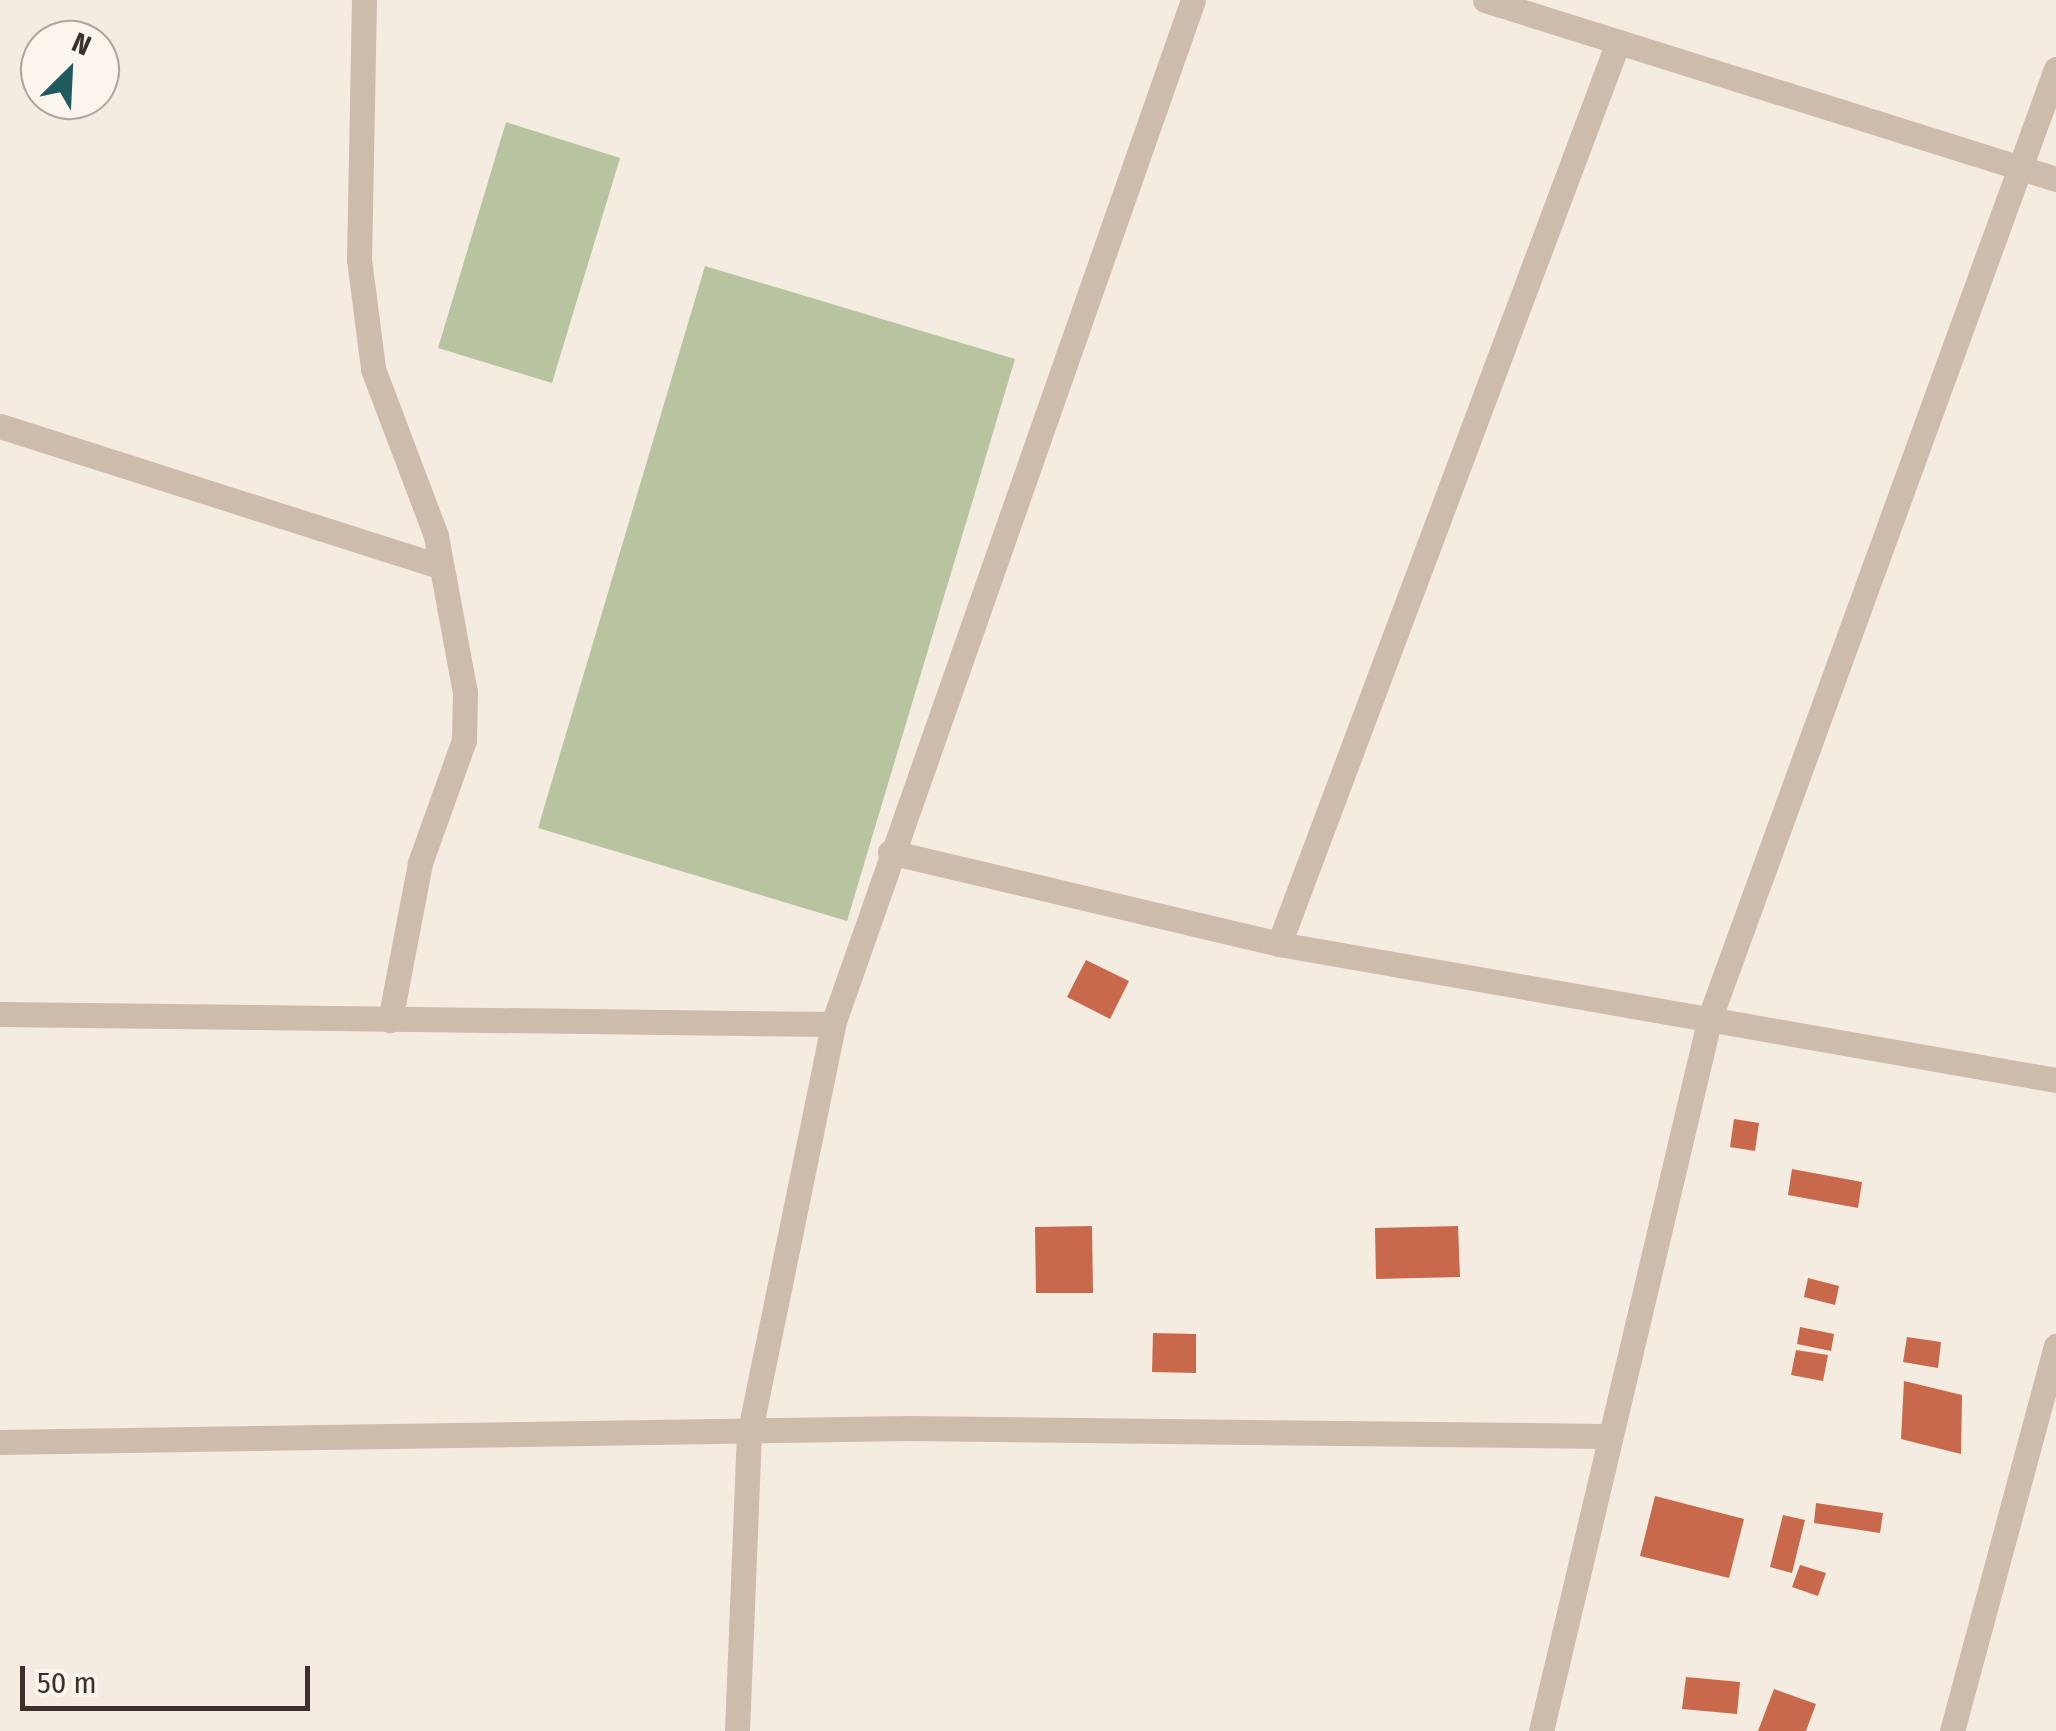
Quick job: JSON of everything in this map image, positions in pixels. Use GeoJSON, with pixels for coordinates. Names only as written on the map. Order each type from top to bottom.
{"type":"FeatureCollection","features":[{"type":"Feature","properties":{"kind":"street"},"geometry":{"type":"LineString","coordinates":[[364,0],[359,260],[371,351],[440,566],[466,692],[464,740],[420,863],[390,1020]]}},
{"type":"Feature","properties":{"kind":"street"},"geometry":{"type":"LineString","coordinates":[[738,1731],[749,1435],[833,1024],[890,852],[1193,0]]}},
{"type":"Feature","properties":{"kind":"street"},"geometry":{"type":"LineString","coordinates":[[1485,0],[2056,179]]}},
{"type":"Feature","properties":{"kind":"street"},"geometry":{"type":"LineString","coordinates":[[1279,944],[1618,42]]}},
{"type":"Feature","properties":{"kind":"street"},"geometry":{"type":"LineString","coordinates":[[1541,1731],[1606,1436],[1710,1017],[2056,69]]}},
{"type":"Feature","properties":{"kind":"street"},"geometry":{"type":"LineString","coordinates":[[0,426],[440,566]]}},
{"type":"Feature","properties":{"kind":"street"},"geometry":{"type":"LineString","coordinates":[[890,852],[1279,944],[2056,1080]]}},
{"type":"Feature","properties":{"kind":"street"},"geometry":{"type":"LineString","coordinates":[[0,1014],[833,1024]]}},
{"type":"Feature","properties":{"kind":"street"},"geometry":{"type":"LineString","coordinates":[[1952,1731],[2056,1346]]}},
{"type":"Feature","properties":{"kind":"street"},"geometry":{"type":"LineString","coordinates":[[0,1442],[749,1435],[1606,1436]]}},
{"type":"Feature","properties":{"kind":"green space"},"geometry":{"type":"Polygon","coordinates":[[[506,122],[620,158],[552,383],[438,348],[506,122]]]}},
{"type":"Feature","properties":{"kind":"green space"},"geometry":{"type":"Polygon","coordinates":[[[705,266],[1015,359],[847,921],[538,828],[705,266]]]}},
{"type":"Feature","properties":{"kind":"building"},"geometry":{"type":"Polygon","coordinates":[[[1086,960],[1129,981],[1110,1019],[1067,997],[1086,960]]]}},
{"type":"Feature","properties":{"kind":"building"},"geometry":{"type":"Polygon","coordinates":[[[1734,1119],[1759,1123],[1755,1151],[1730,1147],[1734,1119]]]}},
{"type":"Feature","properties":{"kind":"building"},"geometry":{"type":"Polygon","coordinates":[[[1792,1169],[1862,1182],[1858,1208],[1788,1195],[1792,1169]]]}},
{"type":"Feature","properties":{"kind":"building"},"geometry":{"type":"Polygon","coordinates":[[[1092,1226],[1093,1293],[1036,1293],[1035,1227],[1092,1226]]]}},
{"type":"Feature","properties":{"kind":"building"},"geometry":{"type":"Polygon","coordinates":[[[1458,1226],[1460,1277],[1376,1279],[1375,1228],[1458,1226]]]}},
{"type":"Feature","properties":{"kind":"building"},"geometry":{"type":"Polygon","coordinates":[[[1808,1278],[1839,1286],[1835,1305],[1804,1297],[1808,1278]]]}},
{"type":"Feature","properties":{"kind":"building"},"geometry":{"type":"Polygon","coordinates":[[[1800,1327],[1834,1334],[1831,1351],[1797,1344],[1800,1327]]]}},
{"type":"Feature","properties":{"kind":"building"},"geometry":{"type":"Polygon","coordinates":[[[1153,1333],[1196,1334],[1196,1373],[1152,1372],[1153,1333]]]}},
{"type":"Feature","properties":{"kind":"building"},"geometry":{"type":"Polygon","coordinates":[[[1907,1337],[1941,1342],[1938,1368],[1903,1362],[1907,1337]]]}},
{"type":"Feature","properties":{"kind":"building"},"geometry":{"type":"Polygon","coordinates":[[[1796,1350],[1828,1355],[1823,1381],[1791,1375],[1796,1350]]]}},
{"type":"Feature","properties":{"kind":"building"},"geometry":{"type":"Polygon","coordinates":[[[1904,1381],[1962,1395],[1961,1454],[1901,1439],[1904,1381]]]}},
{"type":"Feature","properties":{"kind":"building"},"geometry":{"type":"Polygon","coordinates":[[[1655,1496],[1744,1519],[1729,1578],[1640,1556],[1655,1496]]]}},
{"type":"Feature","properties":{"kind":"building"},"geometry":{"type":"Polygon","coordinates":[[[1816,1503],[1883,1513],[1880,1533],[1814,1523],[1816,1503]]]}},
{"type":"Feature","properties":{"kind":"building"},"geometry":{"type":"Polygon","coordinates":[[[1783,1515],[1805,1520],[1792,1573],[1770,1567],[1783,1515]]]}},
{"type":"Feature","properties":{"kind":"building"},"geometry":{"type":"Polygon","coordinates":[[[1800,1565],[1826,1573],[1818,1596],[1792,1587],[1800,1565]]]}},
{"type":"Feature","properties":{"kind":"building"},"geometry":{"type":"Polygon","coordinates":[[[1686,1677],[1740,1682],[1737,1714],[1682,1709],[1686,1677]]]}},
{"type":"Feature","properties":{"kind":"building"},"geometry":{"type":"Polygon","coordinates":[[[1774,1689],[1816,1704],[1806,1731],[1758,1731],[1774,1689]]]}}]}
